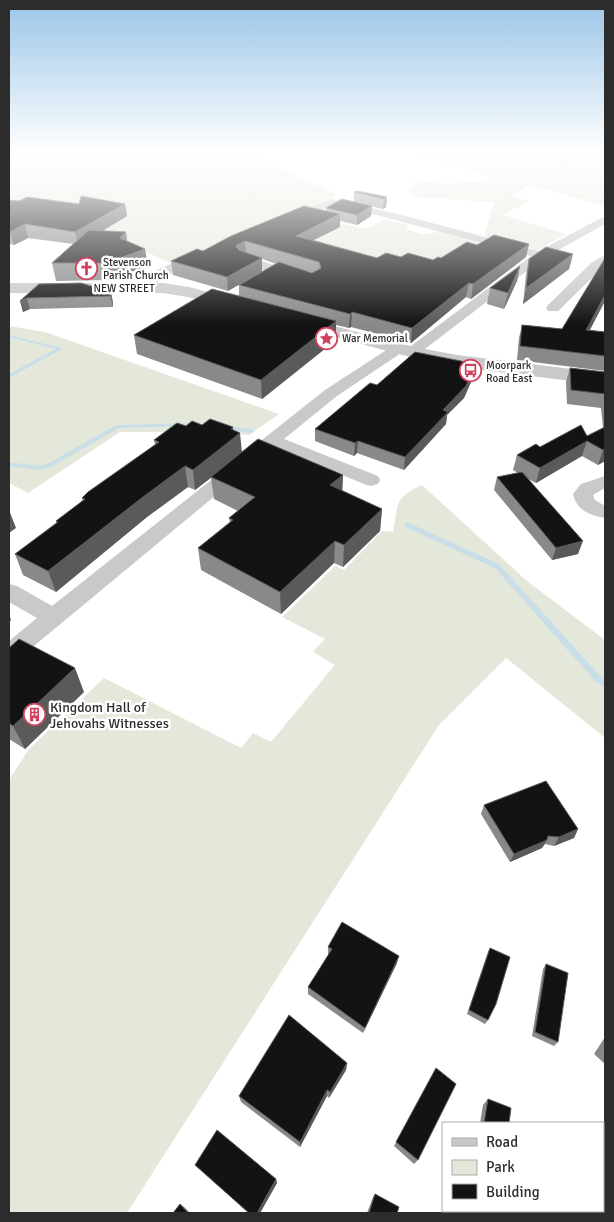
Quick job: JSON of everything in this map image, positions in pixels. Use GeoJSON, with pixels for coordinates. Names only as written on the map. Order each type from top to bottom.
{"type":"FeatureCollection","features":[{"type":"Feature","properties":{"kind":"street"},"geometry":{"type":"LineString","coordinates":[[277,224],[309,211]]}},
{"type":"Feature","properties":{"kind":"street"},"geometry":{"type":"LineString","coordinates":[[372,211],[540,255]]}},
{"type":"Feature","properties":{"kind":"street"},"geometry":{"type":"LineString","coordinates":[[9,654],[331,393],[405,350],[540,255],[605,220]]}},
{"type":"Feature","properties":{"kind":"street"},"geometry":{"type":"LineString","coordinates":[[145,287],[155,276],[166,270],[213,250]]}},
{"type":"Feature","properties":{"kind":"street"},"geometry":{"type":"LineString","coordinates":[[245,260],[313,281]]}},
{"type":"Feature","properties":{"kind":"street"},"geometry":{"type":"LineString","coordinates":[[552,308],[602,265]]}},
{"type":"Feature","properties":{"kind":"street"},"geometry":{"type":"LineString","coordinates":[[259,281],[277,270]]}},
{"type":"Feature","properties":{"kind":"street","name":"NEW STREET"},"geometry":{"type":"LineString","coordinates":[[9,288],[145,287],[230,298],[253,309]]}},
{"type":"Feature","properties":{"kind":"street"},"geometry":{"type":"LineString","coordinates":[[282,317],[405,350],[507,368],[605,379]]}},
{"type":"Feature","properties":{"kind":"street"},"geometry":{"type":"LineString","coordinates":[[272,440],[371,480]]}},
{"type":"Feature","properties":{"kind":"street"},"geometry":{"type":"LineString","coordinates":[[605,482],[588,488],[583,494],[583,498],[590,506],[605,512]]}},
{"type":"Feature","properties":{"kind":"street"},"geometry":{"type":"LineString","coordinates":[[9,592],[53,617]]}},
{"type":"Feature","properties":{"kind":"green space"},"geometry":{"type":"Polygon","coordinates":[[[36,211],[302,211],[170,263],[136,247],[87,243],[116,223],[36,211]]]}},
{"type":"Feature","properties":{"kind":"green space"},"geometry":{"type":"Polygon","coordinates":[[[491,211],[510,211],[503,215],[566,234],[538,250],[484,236],[491,211]]]}},
{"type":"Feature","properties":{"kind":"green space"},"geometry":{"type":"Polygon","coordinates":[[[384,219],[408,225],[407,230],[423,234],[440,232],[480,243],[446,266],[398,269],[310,245],[339,223],[366,229],[384,219]]]}},
{"type":"Feature","properties":{"kind":"green space"},"geometry":{"type":"Polygon","coordinates":[[[9,326],[45,332],[279,414],[249,435],[213,432],[120,432],[28,493],[9,483],[9,326]]]}},
{"type":"Feature","properties":{"kind":"green space"},"geometry":{"type":"Polygon","coordinates":[[[422,485],[527,581],[605,640],[605,738],[506,658],[439,725],[127,1213],[9,1213],[9,780],[29,749],[104,678],[241,748],[253,733],[271,742],[335,665],[313,652],[325,639],[282,617],[335,566],[344,570],[382,531],[393,532],[397,508],[402,498],[422,485]]]}},
{"type":"Feature","properties":{"kind":"building"},"geometry":{"type":"Polygon","coordinates":[[[9,211],[112,211],[75,232],[25,224],[9,231],[9,211]]]}},
{"type":"Feature","properties":{"kind":"building"},"geometry":{"type":"Polygon","coordinates":[[[292,211],[327,211],[340,214],[296,236],[377,258],[386,253],[401,257],[408,253],[433,260],[438,257],[441,258],[467,242],[477,245],[494,235],[529,244],[473,284],[469,283],[412,328],[239,285],[279,262],[312,273],[321,268],[319,262],[245,241],[236,246],[239,250],[262,258],[227,277],[171,261],[197,249],[203,251],[231,236],[292,211]]]}},
{"type":"Feature","properties":{"kind":"building"},"geometry":{"type":"Polygon","coordinates":[[[339,211],[364,211],[357,215],[339,211]]]}},
{"type":"Feature","properties":{"kind":"building"},"geometry":{"type":"Polygon","coordinates":[[[89,230],[126,232],[120,238],[145,249],[106,263],[52,263],[89,230]]]}},
{"type":"Feature","properties":{"kind":"building"},"geometry":{"type":"Polygon","coordinates":[[[546,247],[573,254],[526,288],[529,259],[546,247]]]}},
{"type":"Feature","properties":{"kind":"building"},"geometry":{"type":"Polygon","coordinates":[[[605,258],[605,295],[586,330],[605,332],[605,356],[520,346],[522,325],[562,329],[605,258]]]}},
{"type":"Feature","properties":{"kind":"building"},"geometry":{"type":"Polygon","coordinates":[[[520,266],[508,293],[490,288],[520,266]]]}},
{"type":"Feature","properties":{"kind":"building"},"geometry":{"type":"Polygon","coordinates":[[[81,283],[111,292],[110,296],[27,298],[20,301],[39,284],[81,283]]]}},
{"type":"Feature","properties":{"kind":"building"},"geometry":{"type":"Polygon","coordinates":[[[212,289],[336,321],[261,380],[134,335],[212,289]]]}},
{"type":"Feature","properties":{"kind":"building"},"geometry":{"type":"Polygon","coordinates":[[[415,352],[476,364],[466,386],[443,410],[448,412],[405,457],[315,429],[370,383],[377,385],[415,352]]]}},
{"type":"Feature","properties":{"kind":"building"},"geometry":{"type":"Polygon","coordinates":[[[570,368],[605,372],[605,394],[571,390],[570,368]]]}},
{"type":"Feature","properties":{"kind":"building"},"geometry":{"type":"Polygon","coordinates":[[[210,419],[233,427],[231,429],[240,433],[193,470],[185,466],[48,571],[15,554],[58,522],[56,521],[85,499],[82,498],[88,492],[159,442],[154,440],[177,423],[186,426],[192,421],[202,425],[210,419]]]}},
{"type":"Feature","properties":{"kind":"building"},"geometry":{"type":"Polygon","coordinates":[[[581,425],[587,436],[605,427],[605,449],[603,450],[587,441],[540,468],[517,455],[536,444],[540,447],[581,425]]]}},
{"type":"Feature","properties":{"kind":"building"},"geometry":{"type":"Polygon","coordinates":[[[258,439],[343,475],[330,485],[382,509],[344,545],[335,541],[280,592],[198,548],[233,520],[229,518],[255,497],[211,477],[258,439]]]}},
{"type":"Feature","properties":{"kind":"building"},"geometry":{"type":"Polygon","coordinates":[[[522,472],[583,541],[556,548],[497,477],[522,472]]]}},
{"type":"Feature","properties":{"kind":"building"},"geometry":{"type":"Polygon","coordinates":[[[19,639],[75,668],[13,726],[9,723],[9,648],[19,639]]]}},
{"type":"Feature","properties":{"kind":"building"},"geometry":{"type":"Polygon","coordinates":[[[546,781],[578,829],[559,837],[548,836],[547,840],[514,854],[484,805],[546,781]]]}},
{"type":"Feature","properties":{"kind":"building"},"geometry":{"type":"Polygon","coordinates":[[[342,922],[399,956],[365,1028],[308,987],[332,949],[328,947],[342,922]]]}},
{"type":"Feature","properties":{"kind":"building"},"geometry":{"type":"Polygon","coordinates":[[[490,948],[510,957],[496,1004],[488,1020],[469,1010],[490,948]]]}},
{"type":"Feature","properties":{"kind":"building"},"geometry":{"type":"Polygon","coordinates":[[[546,964],[568,973],[558,1042],[535,1032],[546,964]]]}},
{"type":"Feature","properties":{"kind":"building"},"geometry":{"type":"Polygon","coordinates":[[[289,1015],[347,1063],[330,1092],[327,1090],[300,1142],[239,1096],[289,1015]]]}},
{"type":"Feature","properties":{"kind":"building"},"geometry":{"type":"Polygon","coordinates":[[[436,1068],[456,1084],[418,1160],[396,1142],[436,1068]]]}},
{"type":"Feature","properties":{"kind":"building"},"geometry":{"type":"Polygon","coordinates":[[[488,1099],[511,1108],[509,1122],[484,1122],[488,1099]]]}},
{"type":"Feature","properties":{"kind":"building"},"geometry":{"type":"Polygon","coordinates":[[[217,1130],[276,1179],[257,1213],[249,1213],[195,1165],[217,1130]]]}},
{"type":"Feature","properties":{"kind":"building"},"geometry":{"type":"Polygon","coordinates":[[[375,1194],[399,1207],[397,1213],[369,1213],[375,1194]]]}},
{"type":"Feature","properties":{"kind":"building"},"geometry":{"type":"Polygon","coordinates":[[[180,1204],[188,1213],[173,1213],[180,1204]]]}},
{"type":"Feature","properties":{"kind":"building"},"geometry":{"type":"Polygon","coordinates":[[[538,1212],[562,1212],[562,1213],[538,1212]]]}},
{"type":"Feature","properties":{"kind":"waterway"},"geometry":{"type":"LineString","coordinates":[[9,336],[60,349],[9,376]]}},
{"type":"Feature","properties":{"kind":"waterway"},"geometry":{"type":"LineString","coordinates":[[9,464],[38,468],[49,466],[118,426],[198,425]]}},
{"type":"Feature","properties":{"kind":"waterway"},"geometry":{"type":"LineString","coordinates":[[224,428],[252,431]]}},
{"type":"Feature","properties":{"kind":"waterway"},"geometry":{"type":"LineString","coordinates":[[407,525],[497,566],[599,680],[605,684]]}},
{"type":"Feature","properties":{"kind":"place","name":"Stevenson Parish Church"},"geometry":{"type":"Point","coordinates":[87,268]}},
{"type":"Feature","properties":{"kind":"place","name":"War Memorial"},"geometry":{"type":"Point","coordinates":[326,338]}},
{"type":"Feature","properties":{"kind":"place","name":"Moorpark Road East"},"geometry":{"type":"Point","coordinates":[470,371]}},
{"type":"Feature","properties":{"kind":"place","name":"Kingdom Hall of Jehovahs Witnesses"},"geometry":{"type":"Point","coordinates":[34,715]}}]}
